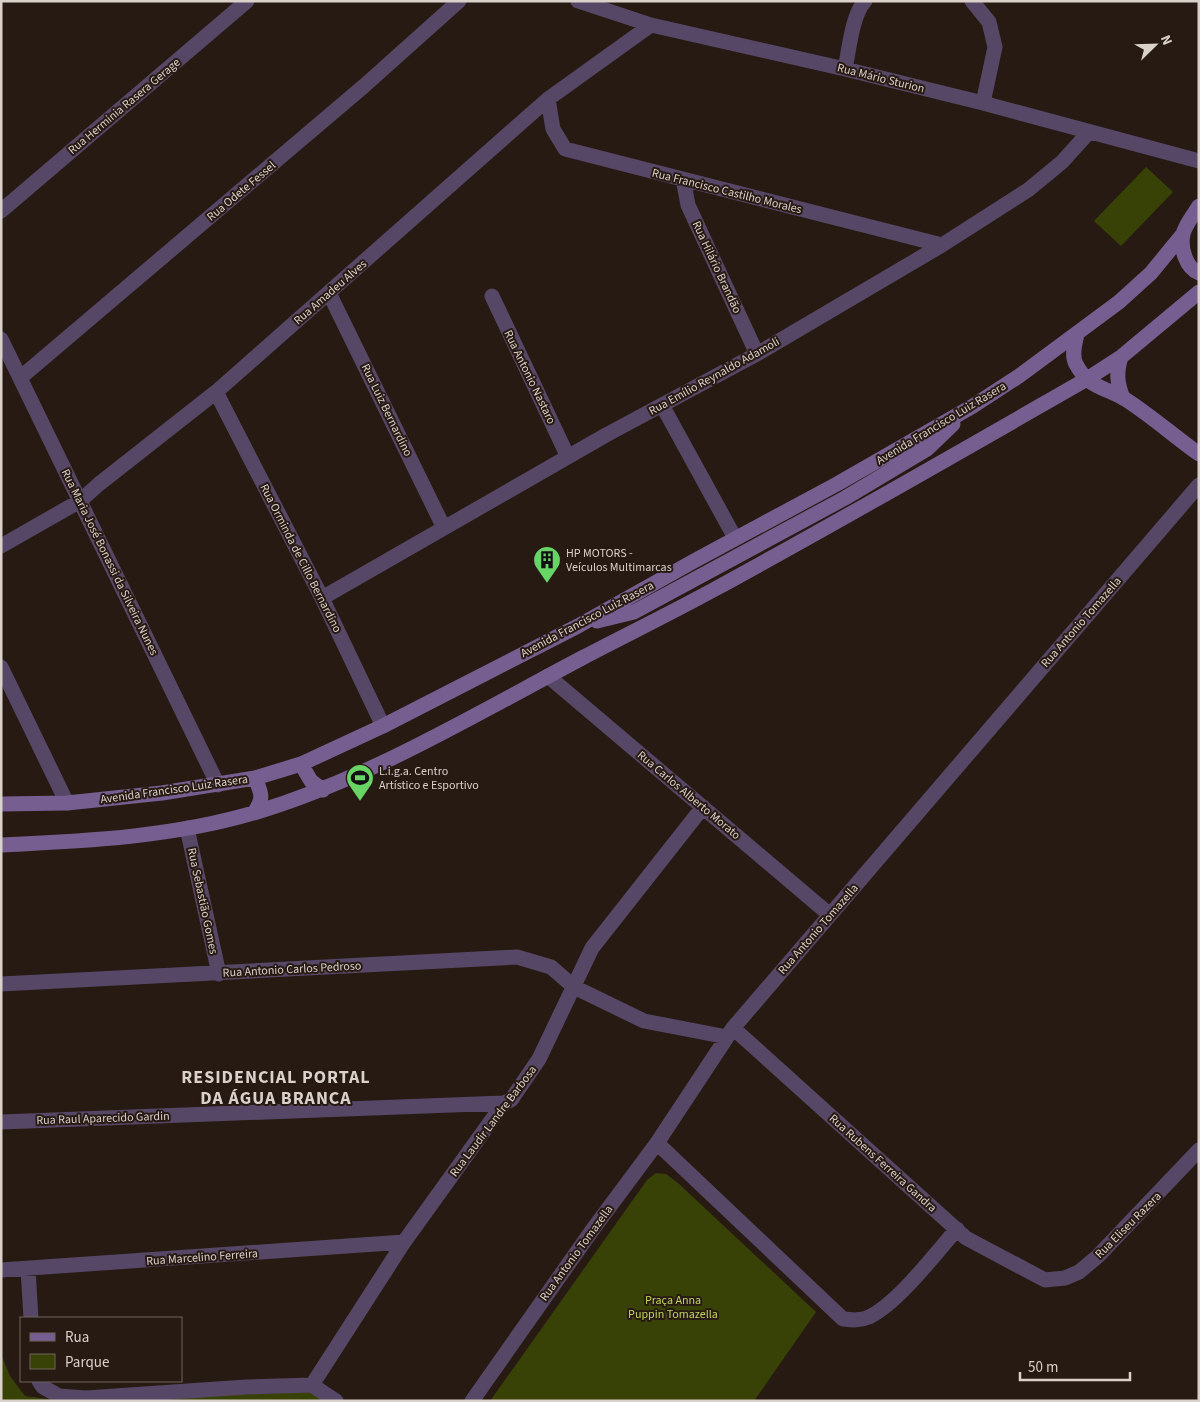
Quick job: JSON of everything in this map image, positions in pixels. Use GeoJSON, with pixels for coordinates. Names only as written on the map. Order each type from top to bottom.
{"type":"FeatureCollection","features":[{"type":"Feature","properties":{"kind":"street","name":"Rua Herminia Rasera Gerage"},"geometry":{"type":"LineString","coordinates":[[1,211],[247,1]]}},
{"type":"Feature","properties":{"kind":"street","name":"Rua Odete Fessel"},"geometry":{"type":"LineString","coordinates":[[20,378],[364,86],[459,1]]}},
{"type":"Feature","properties":{"kind":"street","name":"Rua Mário Sturion"},"geometry":{"type":"LineString","coordinates":[[578,1],[651,25],[845,69],[983,103],[1199,161]]}},
{"type":"Feature","properties":{"kind":"street"},"geometry":{"type":"LineString","coordinates":[[845,69],[860,6],[864,1]]}},
{"type":"Feature","properties":{"kind":"street"},"geometry":{"type":"LineString","coordinates":[[972,1],[989,22],[995,47],[983,103]]}},
{"type":"Feature","properties":{"kind":"street","name":"Rua Amadeu Alves"},"geometry":{"type":"LineString","coordinates":[[1,546],[80,501],[216,392],[548,99],[651,25]]}},
{"type":"Feature","properties":{"kind":"street","name":"Rua Francisco Castilho Morales"},"geometry":{"type":"LineString","coordinates":[[548,99],[553,130],[566,149],[942,245]]}},
{"type":"Feature","properties":{"kind":"street","name":"Rua Emílio Reynaldo Adamoli"},"geometry":{"type":"LineString","coordinates":[[322,598],[568,457],[757,354],[942,245],[1028,190],[1062,162],[1089,132]]}},
{"type":"Feature","properties":{"kind":"street","name":"Rua Mário Sturion"},"geometry":{"type":"LineString","coordinates":[[1183,157],[1199,168]]}},
{"type":"Feature","properties":{"kind":"street","name":"Rua Hilário Brandão"},"geometry":{"type":"LineString","coordinates":[[683,179],[688,205],[757,354]]}},
{"type":"Feature","properties":{"kind":"street","name":"Avenida Francisco Luiz Rasera"},"geometry":{"type":"LineString","coordinates":[[1,804],[67,803],[162,793],[255,778],[301,764],[383,726],[578,626],[735,538],[837,484],[973,406],[1019,376],[1077,334],[1152,274],[1183,234],[1199,206]]}},
{"type":"Feature","properties":{"kind":"street"},"geometry":{"type":"LineString","coordinates":[[1183,234],[1187,264],[1199,273]]}},
{"type":"Feature","properties":{"kind":"street"},"geometry":{"type":"LineString","coordinates":[[1,846],[122,838],[187,828],[254,813],[323,790],[392,758],[712,591],[1087,380],[1121,357],[1199,292]]}},
{"type":"Feature","properties":{"kind":"street","name":"Rua Luiz Bernardino"},"geometry":{"type":"LineString","coordinates":[[330,293],[444,528]]}},
{"type":"Feature","properties":{"kind":"street","name":"Rua Antonio Nastaro"},"geometry":{"type":"LineString","coordinates":[[492,296],[568,457]]}},
{"type":"Feature","properties":{"kind":"street"},"geometry":{"type":"LineString","coordinates":[[1077,334],[1073,350],[1074,362],[1087,380],[1123,398],[1199,454]]}},
{"type":"Feature","properties":{"kind":"street","name":"Rua Maria José Bonassi da Silveira Nunes"},"geometry":{"type":"LineString","coordinates":[[1,339],[218,784]]}},
{"type":"Feature","properties":{"kind":"street"},"geometry":{"type":"LineString","coordinates":[[1121,357],[1117,371],[1118,384],[1123,398]]}},
{"type":"Feature","properties":{"kind":"street","name":"Rua Orminda de Cillo Bernardino"},"geometry":{"type":"LineString","coordinates":[[216,392],[322,598],[383,726]]}},
{"type":"Feature","properties":{"kind":"street"},"geometry":{"type":"LineString","coordinates":[[662,405],[735,538]]}},
{"type":"Feature","properties":{"kind":"street"},"geometry":{"type":"LineString","coordinates":[[578,626],[634,612],[845,498],[927,449],[973,406]]}},
{"type":"Feature","properties":{"kind":"street","name":"Rua Antonio Tomazella"},"geometry":{"type":"LineString","coordinates":[[472,1401],[593,1229],[657,1144],[730,1032],[1199,485]]}},
{"type":"Feature","properties":{"kind":"street"},"geometry":{"type":"LineString","coordinates":[[1,667],[67,803]]}},
{"type":"Feature","properties":{"kind":"street","name":"Rua Carlos Alberto Morato"},"geometry":{"type":"LineString","coordinates":[[548,676],[830,915]]}},
{"type":"Feature","properties":{"kind":"street"},"geometry":{"type":"LineString","coordinates":[[301,764],[311,782],[323,790]]}},
{"type":"Feature","properties":{"kind":"street"},"geometry":{"type":"LineString","coordinates":[[254,813],[261,802],[261,792],[255,778]]}},
{"type":"Feature","properties":{"kind":"street","name":"Rua Laudir Landre Barbosa"},"geometry":{"type":"LineString","coordinates":[[312,1384],[404,1242],[504,1103],[511,1100],[539,1059],[592,948],[703,807]]}},
{"type":"Feature","properties":{"kind":"street","name":"Rua Sebastião Gomes"},"geometry":{"type":"LineString","coordinates":[[187,828],[219,974]]}},
{"type":"Feature","properties":{"kind":"street","name":"Rua Antonio Carlos Pedroso"},"geometry":{"type":"LineString","coordinates":[[1,984],[517,957],[551,967],[574,987],[644,1021],[730,1032]]}},
{"type":"Feature","properties":{"kind":"street","name":"Rua Rubens Ferreira Gandra"},"geometry":{"type":"LineString","coordinates":[[730,1032],[966,1238],[1046,1280]]}},
{"type":"Feature","properties":{"kind":"street","name":"Rua Raul Aparecido Gardin"},"geometry":{"type":"LineString","coordinates":[[1,1122],[504,1103]]}},
{"type":"Feature","properties":{"kind":"street"},"geometry":{"type":"LineString","coordinates":[[657,1144],[843,1319],[857,1321],[869,1317],[882,1309],[899,1295],[957,1229]]}},
{"type":"Feature","properties":{"kind":"street","name":"Rua Eliseu Razera"},"geometry":{"type":"LineString","coordinates":[[1046,1280],[1065,1278],[1079,1272],[1098,1256],[1199,1150]]}},
{"type":"Feature","properties":{"kind":"street","name":"Rua Marcelino Ferreira"},"geometry":{"type":"LineString","coordinates":[[1,1270],[404,1242]]}},
{"type":"Feature","properties":{"kind":"street"},"geometry":{"type":"LineString","coordinates":[[28,1269],[31,1317]]}},
{"type":"Feature","properties":{"kind":"street"},"geometry":{"type":"LineString","coordinates":[[40,1382],[59,1396],[86,1398],[312,1384],[336,1401]]}},
{"type":"Feature","properties":{"kind":"green space"},"geometry":{"type":"Polygon","coordinates":[[[1146,167],[1173,192],[1121,246],[1094,221],[1146,167]]]}},
{"type":"Feature","properties":{"kind":"green space","name":"Praça Anna Puppin Tomazella"},"geometry":{"type":"Polygon","coordinates":[[[656,1173],[666,1174],[678,1183],[816,1312],[754,1401],[490,1401],[647,1180],[656,1173]]]}},
{"type":"Feature","properties":{"kind":"green space"},"geometry":{"type":"Polygon","coordinates":[[[1,1354],[10,1376],[25,1396],[70,1400],[315,1392],[332,1401],[1,1401],[1,1354]]]}},
{"type":"Feature","properties":{"kind":"place","name":"HP MOTORS - Veículos Multimarcas"},"geometry":{"type":"Point","coordinates":[547,584]}},
{"type":"Feature","properties":{"kind":"place","name":"L.i.g.a. Centro Artístico e Esportivo"},"geometry":{"type":"Point","coordinates":[360,802]}},
{"type":"Feature","properties":{"kind":"district","name":"RESIDENCIAL PORTAL DA ÁGUA BRANCA"},"geometry":{"type":"Point","coordinates":[276,1087]}}]}
